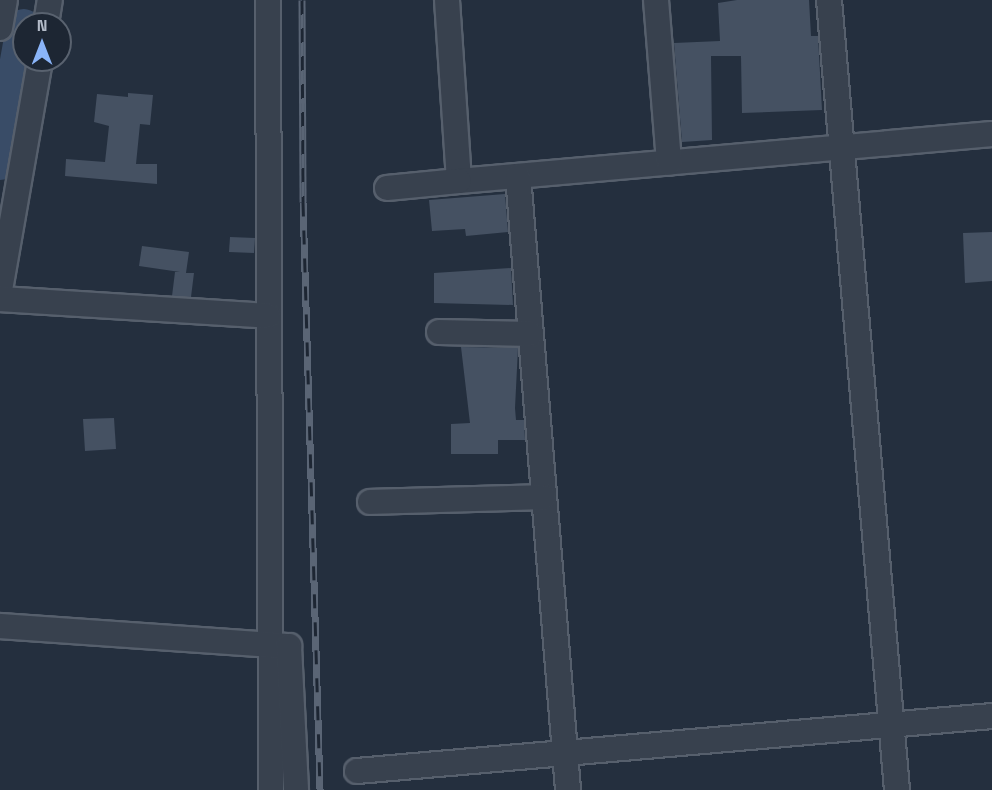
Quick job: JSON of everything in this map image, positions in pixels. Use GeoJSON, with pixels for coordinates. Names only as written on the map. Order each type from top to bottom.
{"type":"FeatureCollection","features":[{"type":"Feature","properties":{"kind":"street"},"geometry":{"type":"LineString","coordinates":[[0,28],[5,0]]}},
{"type":"Feature","properties":{"kind":"street"},"geometry":{"type":"LineString","coordinates":[[268,0],[268,646],[271,790]]}},
{"type":"Feature","properties":{"kind":"street"},"geometry":{"type":"LineString","coordinates":[[447,0],[459,181]]}},
{"type":"Feature","properties":{"kind":"street"},"geometry":{"type":"LineString","coordinates":[[656,0],[669,162]]}},
{"type":"Feature","properties":{"kind":"street"},"geometry":{"type":"LineString","coordinates":[[829,0],[897,790]]}},
{"type":"Feature","properties":{"kind":"street"},"geometry":{"type":"LineString","coordinates":[[0,290],[38,72]]}},
{"type":"Feature","properties":{"kind":"street"},"geometry":{"type":"LineString","coordinates":[[387,188],[992,134]]}},
{"type":"Feature","properties":{"kind":"street"},"geometry":{"type":"LineString","coordinates":[[518,176],[568,790]]}},
{"type":"Feature","properties":{"kind":"street"},"geometry":{"type":"LineString","coordinates":[[0,299],[268,316]]}},
{"type":"Feature","properties":{"kind":"street"},"geometry":{"type":"LineString","coordinates":[[439,332],[531,334]]}},
{"type":"Feature","properties":{"kind":"street"},"geometry":{"type":"LineString","coordinates":[[370,502],[544,497]]}},
{"type":"Feature","properties":{"kind":"street"},"geometry":{"type":"LineString","coordinates":[[0,626],[289,646],[296,790]]}},
{"type":"Feature","properties":{"kind":"street"},"geometry":{"type":"LineString","coordinates":[[357,771],[891,722],[992,716]]}},
{"type":"Feature","properties":{"kind":"building"},"geometry":{"type":"Polygon","coordinates":[[[737,0],[809,0],[811,36],[818,36],[822,110],[742,113],[741,56],[711,56],[712,140],[682,142],[674,43],[720,41],[718,3],[737,0]]]}},
{"type":"Feature","properties":{"kind":"building"},"geometry":{"type":"Polygon","coordinates":[[[128,93],[153,95],[150,125],[140,124],[136,164],[157,164],[157,184],[65,176],[66,159],[105,162],[109,126],[94,122],[97,94],[128,97],[128,93]]]}},
{"type":"Feature","properties":{"kind":"building"},"geometry":{"type":"Polygon","coordinates":[[[505,194],[508,232],[466,236],[465,229],[432,231],[429,200],[505,194]]]}},
{"type":"Feature","properties":{"kind":"building"},"geometry":{"type":"Polygon","coordinates":[[[992,232],[992,281],[965,283],[963,233],[992,232]]]}},
{"type":"Feature","properties":{"kind":"building"},"geometry":{"type":"Polygon","coordinates":[[[230,237],[255,238],[254,253],[229,252],[230,237]]]}},
{"type":"Feature","properties":{"kind":"building"},"geometry":{"type":"Polygon","coordinates":[[[142,246],[189,252],[186,273],[194,273],[191,297],[172,296],[175,272],[180,272],[139,266],[142,246]]]}},
{"type":"Feature","properties":{"kind":"building"},"geometry":{"type":"Polygon","coordinates":[[[511,268],[513,305],[434,303],[434,273],[511,268]]]}},
{"type":"Feature","properties":{"kind":"building"},"geometry":{"type":"Polygon","coordinates":[[[461,347],[518,348],[515,408],[516,420],[524,420],[525,440],[498,440],[498,454],[451,454],[451,424],[470,423],[461,347]]]}},
{"type":"Feature","properties":{"kind":"building"},"geometry":{"type":"Polygon","coordinates":[[[114,418],[116,449],[85,451],[83,419],[114,418]]]}},
{"type":"Feature","properties":{"kind":"waterway"},"geometry":{"type":"LineString","coordinates":[[0,162],[16,72]]}},
{"type":"Feature","properties":{"kind":"railway"},"geometry":{"type":"LineString","coordinates":[[302,0],[303,202],[320,790]]}}]}
